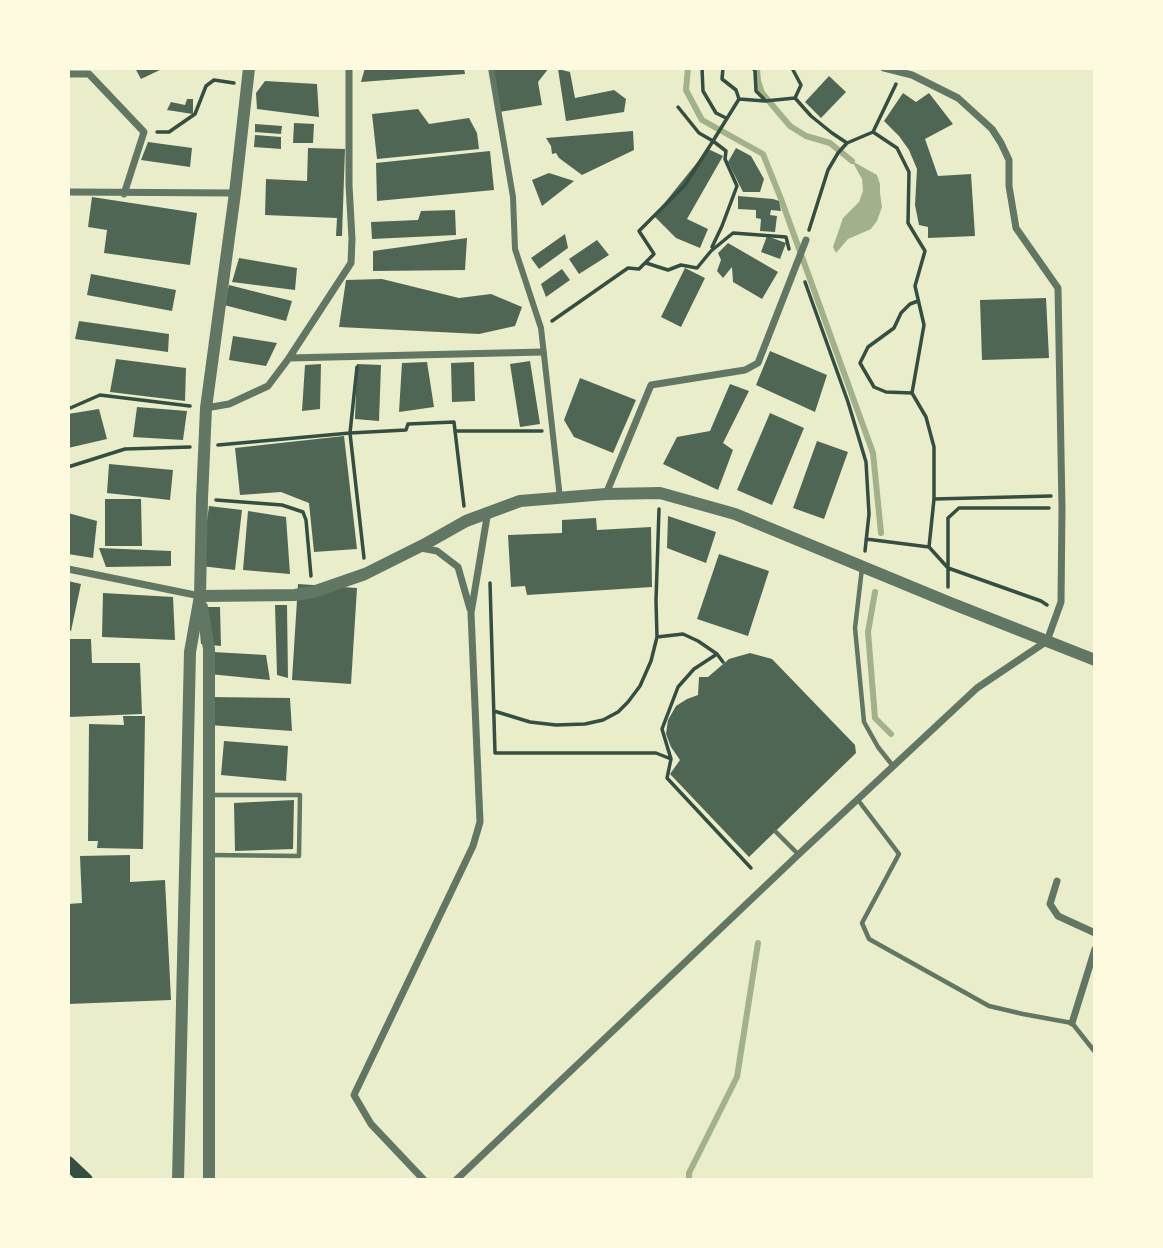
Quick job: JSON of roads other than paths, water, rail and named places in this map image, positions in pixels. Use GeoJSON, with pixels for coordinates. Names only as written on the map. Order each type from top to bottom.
{"type":"FeatureCollection","features":[{"type":"Feature","properties":{"kind":"main road"},"geometry":{"type":"LineString","coordinates":[[68,1163],[86,1180]]}},
{"type":"Feature","properties":{"kind":"street"},"geometry":{"type":"LineString","coordinates":[[177,1179],[190,652],[200,596],[203,447],[249,68]]}},
{"type":"Feature","properties":{"kind":"street"},"geometry":{"type":"LineString","coordinates":[[206,408],[229,404],[268,386],[351,263],[348,185],[349,68]]}},
{"type":"Feature","properties":{"kind":"street"},"geometry":{"type":"LineString","coordinates":[[491,68],[513,197],[515,249],[541,328],[560,498]]}},
{"type":"Feature","properties":{"kind":"street"},"geometry":{"type":"LineString","coordinates":[[456,1180],[977,688],[1047,641],[1061,602],[1058,288],[1016,228],[1009,186],[1009,160],[992,129],[958,98],[912,75],[884,68]]}},
{"type":"Feature","properties":{"kind":"street"},"geometry":{"type":"LineString","coordinates":[[68,74],[89,74],[144,132],[124,194]]}},
{"type":"Feature","properties":{"kind":"street"},"geometry":{"type":"LineString","coordinates":[[68,192],[235,193]]}},
{"type":"Feature","properties":{"kind":"street"},"geometry":{"type":"LineString","coordinates":[[606,494],[651,385],[745,370],[758,363],[806,240]]}},
{"type":"Feature","properties":{"kind":"street"},"geometry":{"type":"LineString","coordinates":[[289,358],[543,352]]}},
{"type":"Feature","properties":{"kind":"street"},"geometry":{"type":"LineString","coordinates":[[68,569],[200,596],[295,595],[313,592],[365,574],[466,520],[520,501],[660,493],[735,514],[1095,660]]}},
{"type":"Feature","properties":{"kind":"street"},"geometry":{"type":"LineString","coordinates":[[424,1180],[371,1125],[354,1096],[473,846],[480,822],[471,613],[488,511]]}},
{"type":"Feature","properties":{"kind":"street"},"geometry":{"type":"LineString","coordinates":[[418,548],[437,551],[458,567],[471,613]]}},
{"type":"Feature","properties":{"kind":"street"},"geometry":{"type":"LineString","coordinates":[[200,596],[209,649],[209,1180]]}},
{"type":"Feature","properties":{"kind":"street"},"geometry":{"type":"LineString","coordinates":[[1058,881],[1050,904],[1058,916],[1095,933]]}},
{"type":"Feature","properties":{"kind":"street"},"geometry":{"type":"LineString","coordinates":[[1072,1023],[1095,949]]}},
{"type":"Feature","properties":{"kind":"lane"},"geometry":{"type":"LineString","coordinates":[[862,567],[855,628],[864,722],[893,767]]}},
{"type":"Feature","properties":{"kind":"lane"},"geometry":{"type":"LineString","coordinates":[[209,795],[300,796],[299,856],[209,855]]}},
{"type":"Feature","properties":{"kind":"lane"},"geometry":{"type":"LineString","coordinates":[[858,800],[899,854],[862,923],[869,939],[989,1006],[1072,1023],[1095,1052]]}},
{"type":"Feature","properties":{"kind":"lane"},"geometry":{"type":"LineString","coordinates":[[776,832],[799,854]]}},
{"type":"Feature","properties":{"kind":"waterway"},"geometry":{"type":"LineString","coordinates":[[688,68],[686,90],[702,120],[763,154],[873,453],[881,533]]}},
{"type":"Feature","properties":{"kind":"waterway"},"geometry":{"type":"LineString","coordinates":[[757,68],[762,93],[790,126],[806,136],[830,143],[852,161]]}},
{"type":"Feature","properties":{"kind":"waterway"},"geometry":{"type":"LineString","coordinates":[[875,592],[868,632],[875,718],[891,734]]}},
{"type":"Feature","properties":{"kind":"waterway"},"geometry":{"type":"LineString","coordinates":[[689,1180],[689,1173],[737,1077],[758,943]]}}]}
